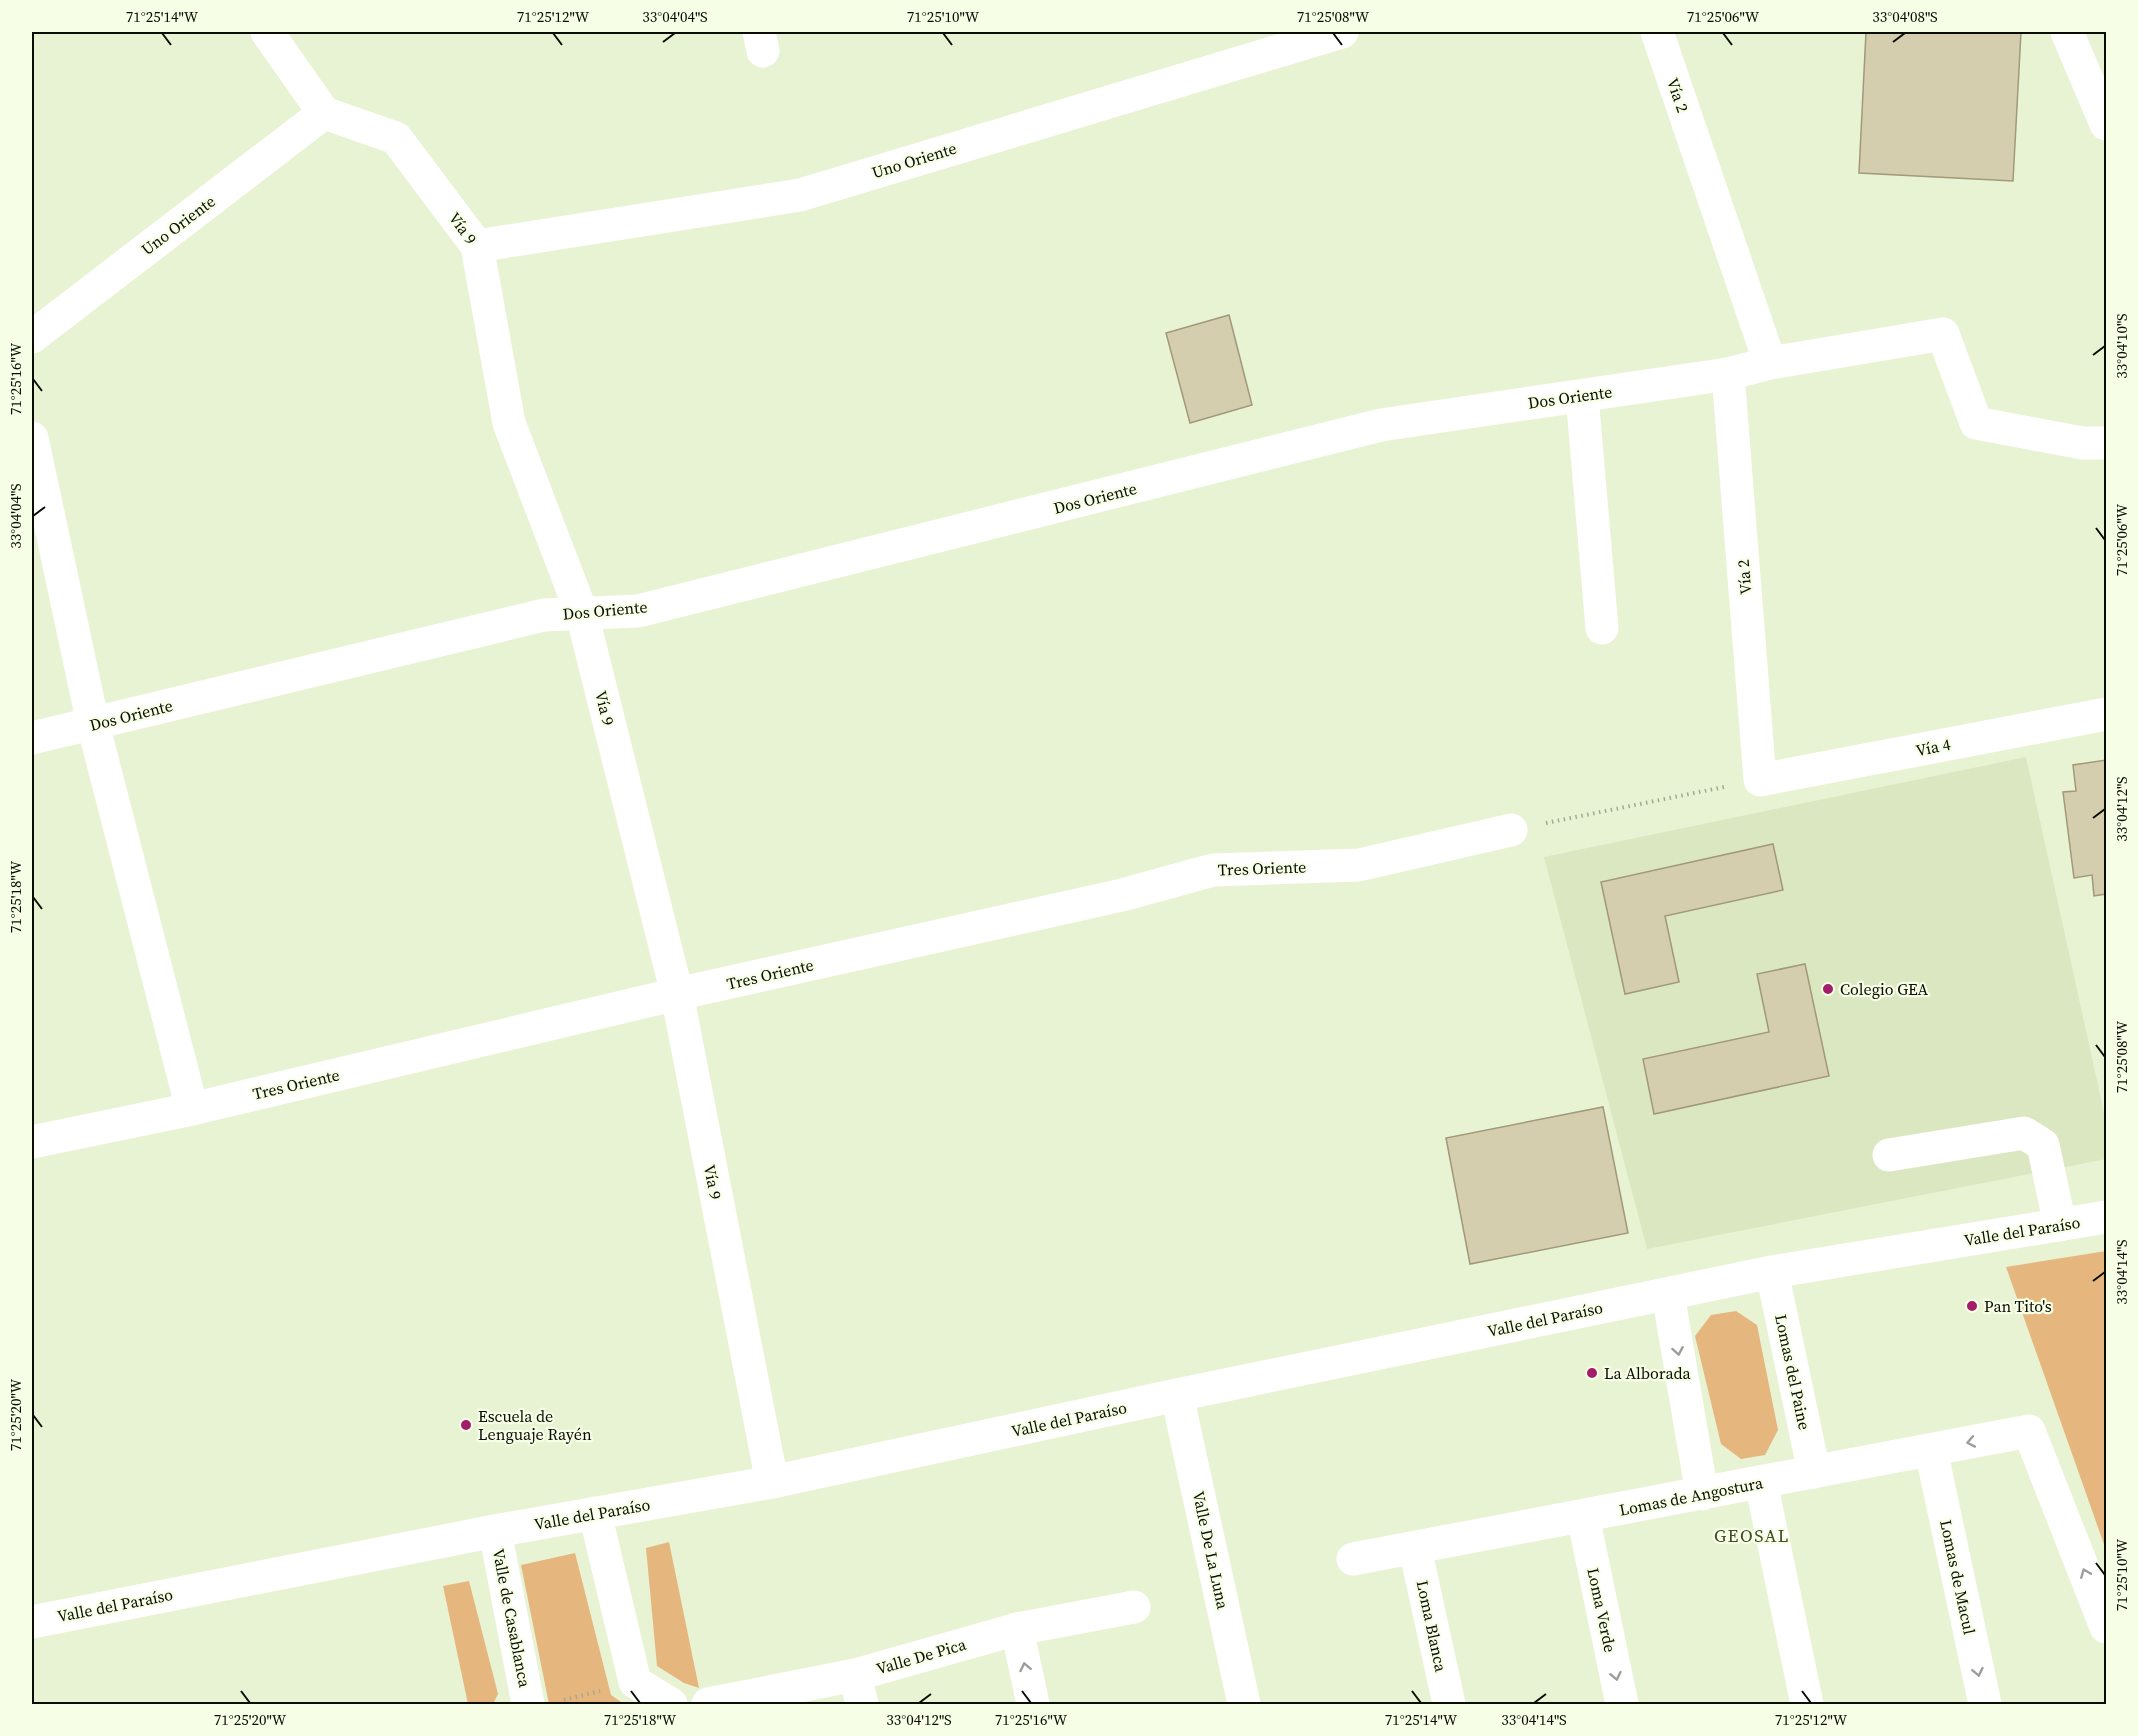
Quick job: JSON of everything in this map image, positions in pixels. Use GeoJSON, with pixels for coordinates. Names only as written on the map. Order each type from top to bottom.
{"type":"FeatureCollection","features":[{"type":"Feature","properties":{"kind":"street"},"geometry":{"type":"LineString","coordinates":[[267,32],[324,113]]}},
{"type":"Feature","properties":{"kind":"street","name":"Uno Oriente"},"geometry":{"type":"LineString","coordinates":[[477,246],[800,195],[1342,32]]}},
{"type":"Feature","properties":{"kind":"street","name":"Vía 2"},"geometry":{"type":"LineString","coordinates":[[1657,32],[1770,363]]}},
{"type":"Feature","properties":{"kind":"street"},"geometry":{"type":"LineString","coordinates":[[2067,32],[2106,124]]}},
{"type":"Feature","properties":{"kind":"street","name":"Vía 9"},"geometry":{"type":"LineString","coordinates":[[324,113],[396,138],[477,246],[509,423],[582,614],[676,994],[772,1482]]}},
{"type":"Feature","properties":{"kind":"street","name":"Uno Oriente"},"geometry":{"type":"LineString","coordinates":[[32,336],[324,113]]}},
{"type":"Feature","properties":{"kind":"street","name":"Dos Oriente"},"geometry":{"type":"LineString","coordinates":[[32,738],[544,615],[638,610],[1381,425],[1728,374],[1770,363],[1943,334],[1976,423],[2082,443],[2106,443]]}},
{"type":"Feature","properties":{"kind":"street","name":"Vía 2"},"geometry":{"type":"LineString","coordinates":[[1728,374],[1760,780]]}},
{"type":"Feature","properties":{"kind":"street"},"geometry":{"type":"LineString","coordinates":[[1582,396],[1602,627]]}},
{"type":"Feature","properties":{"kind":"street"},"geometry":{"type":"LineString","coordinates":[[32,438],[93,724],[192,1109]]}},
{"type":"Feature","properties":{"kind":"street","name":"Vía 4"},"geometry":{"type":"LineString","coordinates":[[1760,780],[2106,714]]}},
{"type":"Feature","properties":{"kind":"street","name":"Tres Oriente"},"geometry":{"type":"LineString","coordinates":[[32,1142],[192,1109],[676,994],[1122,894],[1213,870],[1359,865],[1511,830]]}},
{"type":"Feature","properties":{"kind":"street"},"geometry":{"type":"LineString","coordinates":[[1889,1155],[2024,1133],[2043,1144],[2060,1225]]}},
{"type":"Feature","properties":{"kind":"street","name":"Valle del Paraíso"},"geometry":{"type":"LineString","coordinates":[[32,1622],[495,1531],[772,1482],[1772,1272],[2106,1217]]}},
{"type":"Feature","properties":{"kind":"street","name":"Lomas del Paine"},"geometry":{"type":"LineString","coordinates":[[1772,1272],[1814,1472]]}},
{"type":"Feature","properties":{"kind":"street"},"geometry":{"type":"LineString","coordinates":[[1668,1294],[1702,1494]]}},
{"type":"Feature","properties":{"kind":"street","name":"Valle De La Luna"},"geometry":{"type":"LineString","coordinates":[[1178,1395],[1244,1704]]}},
{"type":"Feature","properties":{"kind":"street","name":"Lomas de Angostura"},"geometry":{"type":"LineString","coordinates":[[1353,1559],[2029,1431],[2106,1627]]}},
{"type":"Feature","properties":{"kind":"street","name":"Lomas de Macul"},"geometry":{"type":"LineString","coordinates":[[1931,1450],[1985,1704]]}},
{"type":"Feature","properties":{"kind":"street"},"geometry":{"type":"LineString","coordinates":[[1761,1482],[1806,1704]]}},
{"type":"Feature","properties":{"kind":"street"},"geometry":{"type":"LineString","coordinates":[[595,1513],[635,1682],[671,1704]]}},
{"type":"Feature","properties":{"kind":"street","name":"Loma Verde"},"geometry":{"type":"LineString","coordinates":[[1583,1516],[1622,1704]]}},
{"type":"Feature","properties":{"kind":"street","name":"Valle de Casablanca"},"geometry":{"type":"LineString","coordinates":[[495,1531],[542,1703]]}},
{"type":"Feature","properties":{"kind":"street","name":"Loma Blanca"},"geometry":{"type":"LineString","coordinates":[[1414,1548],[1449,1704]]}},
{"type":"Feature","properties":{"kind":"street","name":"Valle De Pica"},"geometry":{"type":"LineString","coordinates":[[708,1704],[859,1690],[1017,1629],[1134,1607]]}},
{"type":"Feature","properties":{"kind":"street"},"geometry":{"type":"LineString","coordinates":[[1017,1629],[1033,1704]]}},
{"type":"Feature","properties":{"kind":"path"},"geometry":{"type":"LineString","coordinates":[[1511,830],[1760,780]]}},
{"type":"Feature","properties":{"kind":"path"},"geometry":{"type":"LineString","coordinates":[[542,1703],[635,1682]]}},
{"type":"Feature","properties":{"kind":"shaded area","name":"Colegio GEA"},"geometry":{"type":"Polygon","coordinates":[[[2026,757],[2106,1122],[2106,1159],[1647,1249],[1544,857],[2026,757]]]}},
{"type":"Feature","properties":{"kind":"shaded area"},"geometry":{"type":"Polygon","coordinates":[[[2106,1251],[2106,1550],[2006,1267],[2106,1251]]]}},
{"type":"Feature","properties":{"kind":"shaded area"},"geometry":{"type":"Polygon","coordinates":[[[1736,1311],[1757,1325],[1778,1430],[1765,1455],[1741,1459],[1721,1444],[1695,1336],[1711,1315],[1736,1311]]]}},
{"type":"Feature","properties":{"kind":"shaded area"},"geometry":{"type":"Polygon","coordinates":[[[669,1542],[699,1688],[684,1683],[657,1666],[646,1548],[669,1542]]]}},
{"type":"Feature","properties":{"kind":"shaded area"},"geometry":{"type":"Polygon","coordinates":[[[575,1553],[611,1695],[624,1704],[549,1704],[521,1565],[575,1553]]]}},
{"type":"Feature","properties":{"kind":"shaded area"},"geometry":{"type":"Polygon","coordinates":[[[469,1581],[498,1694],[493,1704],[468,1704],[443,1586],[469,1581]]]}},
{"type":"Feature","properties":{"kind":"building"},"geometry":{"type":"Polygon","coordinates":[[[1866,32],[2021,32],[2013,181],[1859,173],[1866,32]]]}},
{"type":"Feature","properties":{"kind":"building"},"geometry":{"type":"Polygon","coordinates":[[[1229,315],[1252,405],[1190,423],[1166,333],[1229,315]]]}},
{"type":"Feature","properties":{"kind":"building"},"geometry":{"type":"Polygon","coordinates":[[[2106,760],[2106,894],[2094,896],[2092,875],[2074,878],[2063,792],[2076,791],[2073,765],[2106,760]]]}},
{"type":"Feature","properties":{"kind":"building"},"geometry":{"type":"Polygon","coordinates":[[[1773,844],[1783,890],[1665,916],[1679,982],[1625,994],[1601,882],[1773,844]]]}},
{"type":"Feature","properties":{"kind":"building"},"geometry":{"type":"Polygon","coordinates":[[[1805,964],[1829,1076],[1654,1114],[1643,1059],[1769,1032],[1757,974],[1805,964]]]}},
{"type":"Feature","properties":{"kind":"building"},"geometry":{"type":"Polygon","coordinates":[[[1603,1107],[1628,1233],[1470,1264],[1446,1138],[1603,1107]]]}},
{"type":"Feature","properties":{"kind":"place","name":"Colegio GEA"},"geometry":{"type":"Point","coordinates":[1828,989]}},
{"type":"Feature","properties":{"kind":"place","name":"Pan Tito's"},"geometry":{"type":"Point","coordinates":[1972,1306]}},
{"type":"Feature","properties":{"kind":"place","name":"La Alborada"},"geometry":{"type":"Point","coordinates":[1592,1373]}},
{"type":"Feature","properties":{"kind":"place","name":"Escuela de Lenguaje Rayén"},"geometry":{"type":"Point","coordinates":[466,1425]}},
{"type":"Feature","properties":{"kind":"district","name":"GEOSAL"},"geometry":{"type":"Point","coordinates":[1752,1535]}}]}
